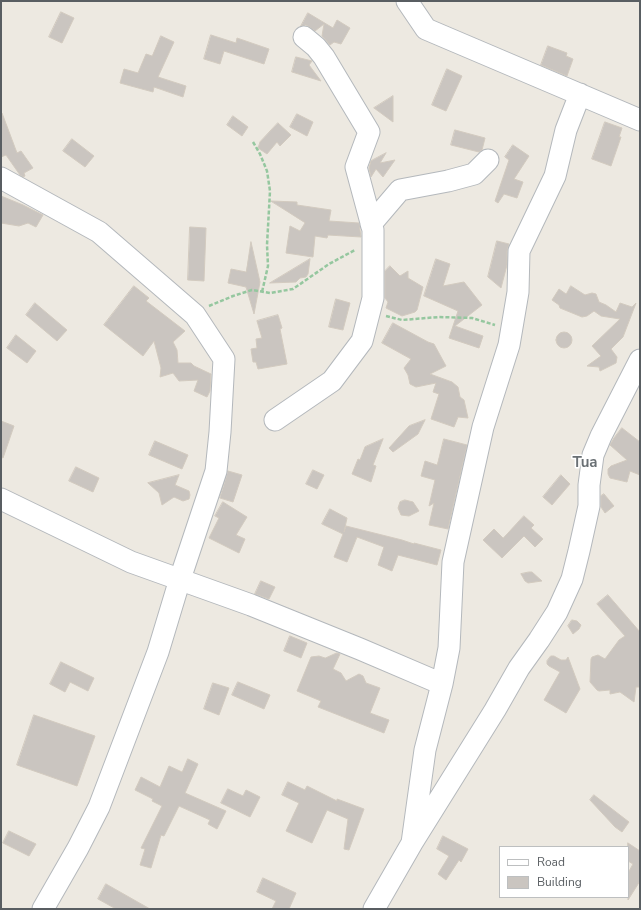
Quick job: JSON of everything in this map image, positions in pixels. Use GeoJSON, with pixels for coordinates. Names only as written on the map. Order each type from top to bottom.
{"type":"FeatureCollection","features":[{"type":"Feature","properties":{"kind":"street"},"geometry":{"type":"LineString","coordinates":[[407,1],[426,29],[640,120]]}},
{"type":"Feature","properties":{"kind":"street"},"geometry":{"type":"LineString","coordinates":[[275,420],[332,381],[362,341],[373,298],[372,227],[356,167],[369,132],[324,57],[316,47],[304,37]]}},
{"type":"Feature","properties":{"kind":"street"},"geometry":{"type":"LineString","coordinates":[[412,843],[425,750],[442,684],[449,648],[453,562],[483,427],[509,345],[518,292],[518,251],[555,176],[566,130],[580,94]]}},
{"type":"Feature","properties":{"kind":"street"},"geometry":{"type":"LineString","coordinates":[[372,227],[400,190],[448,181],[474,174],[488,160]]}},
{"type":"Feature","properties":{"kind":"street"},"geometry":{"type":"LineString","coordinates":[[1,178],[99,232],[195,315],[224,359],[216,471],[180,579],[158,652],[99,807],[78,848],[43,909]]}},
{"type":"Feature","properties":{"kind":"street"},"geometry":{"type":"LineString","coordinates":[[374,909],[412,843],[495,710],[519,668],[557,612],[572,579],[579,550],[589,506],[589,485],[593,455],[601,436],[640,360]]}},
{"type":"Feature","properties":{"kind":"street"},"geometry":{"type":"LineString","coordinates":[[1,499],[131,562],[309,628],[442,684]]}},
{"type":"Feature","properties":{"kind":"path"},"geometry":{"type":"LineString","coordinates":[[253,142],[267,171],[270,191],[267,245],[268,266],[262,292]]}},
{"type":"Feature","properties":{"kind":"path"},"geometry":{"type":"LineString","coordinates":[[195,315],[217,303],[252,290],[270,293],[293,289],[329,264],[358,249],[372,227]]}},
{"type":"Feature","properties":{"kind":"path"},"geometry":{"type":"LineString","coordinates":[[370,312],[402,320],[439,317],[472,318],[511,330]]}},
{"type":"Feature","properties":{"kind":"building"},"geometry":{"type":"Polygon","coordinates":[[[61,12],[74,18],[62,43],[49,37],[61,12]]]}},
{"type":"Feature","properties":{"kind":"building"},"geometry":{"type":"Polygon","coordinates":[[[308,13],[333,28],[337,20],[350,28],[341,44],[334,42],[330,45],[322,36],[324,24],[315,31],[306,25],[301,26],[308,13]]]}},
{"type":"Feature","properties":{"kind":"building"},"geometry":{"type":"Polygon","coordinates":[[[211,35],[236,43],[237,38],[269,49],[264,64],[224,51],[220,64],[204,59],[211,35]]]}},
{"type":"Feature","properties":{"kind":"building"},"geometry":{"type":"Polygon","coordinates":[[[161,36],[174,42],[158,77],[186,86],[183,97],[154,87],[153,92],[120,83],[124,69],[138,73],[146,54],[152,56],[161,36]]]}},
{"type":"Feature","properties":{"kind":"building"},"geometry":{"type":"Polygon","coordinates":[[[548,46],[567,53],[566,56],[573,59],[567,76],[541,65],[548,46]]]}},
{"type":"Feature","properties":{"kind":"building"},"geometry":{"type":"Polygon","coordinates":[[[296,57],[312,61],[309,65],[321,81],[292,72],[296,57]]]}},
{"type":"Feature","properties":{"kind":"building"},"geometry":{"type":"Polygon","coordinates":[[[447,69],[462,76],[446,111],[432,105],[447,69]]]}},
{"type":"Feature","properties":{"kind":"building"},"geometry":{"type":"Polygon","coordinates":[[[393,96],[393,122],[374,108],[393,96]]]}},
{"type":"Feature","properties":{"kind":"building"},"geometry":{"type":"Polygon","coordinates":[[[1,113],[17,153],[21,151],[33,168],[24,173],[25,176],[23,177],[6,155],[1,157],[1,113]]]}},
{"type":"Feature","properties":{"kind":"building"},"geometry":{"type":"Polygon","coordinates":[[[297,114],[313,122],[307,136],[290,127],[297,114]]]}},
{"type":"Feature","properties":{"kind":"building"},"geometry":{"type":"Polygon","coordinates":[[[233,116],[248,127],[242,136],[227,125],[233,116]]]}},
{"type":"Feature","properties":{"kind":"building"},"geometry":{"type":"Polygon","coordinates":[[[605,122],[622,128],[619,137],[621,137],[611,166],[592,159],[605,122]]]}},
{"type":"Feature","properties":{"kind":"building"},"geometry":{"type":"Polygon","coordinates":[[[278,123],[291,135],[280,146],[277,142],[267,154],[258,148],[260,142],[278,123]]]}},
{"type":"Feature","properties":{"kind":"building"},"geometry":{"type":"Polygon","coordinates":[[[455,130],[485,138],[482,150],[479,152],[451,145],[455,130]]]}},
{"type":"Feature","properties":{"kind":"building"},"geometry":{"type":"Polygon","coordinates":[[[72,139],[94,156],[85,167],[63,151],[72,139]]]}},
{"type":"Feature","properties":{"kind":"building"},"geometry":{"type":"Polygon","coordinates":[[[513,145],[529,156],[514,179],[523,182],[517,198],[504,194],[498,203],[495,201],[509,160],[505,157],[513,145]]]}},
{"type":"Feature","properties":{"kind":"building"},"geometry":{"type":"Polygon","coordinates":[[[386,153],[380,163],[395,160],[383,177],[376,169],[371,177],[369,168],[371,161],[386,153]]]}},
{"type":"Feature","properties":{"kind":"building"},"geometry":{"type":"Polygon","coordinates":[[[1,196],[43,215],[36,227],[28,223],[19,226],[1,223],[1,196]]]}},
{"type":"Feature","properties":{"kind":"building"},"geometry":{"type":"Polygon","coordinates":[[[271,201],[297,202],[297,205],[331,210],[329,221],[359,223],[361,237],[328,235],[327,238],[315,236],[313,257],[286,253],[290,226],[300,231],[305,223],[271,201]]]}},
{"type":"Feature","properties":{"kind":"building"},"geometry":{"type":"Polygon","coordinates":[[[190,227],[206,228],[204,281],[188,280],[190,227]]]}},
{"type":"Feature","properties":{"kind":"building"},"geometry":{"type":"Polygon","coordinates":[[[497,241],[509,244],[507,251],[507,265],[501,288],[488,277],[497,241]]]}},
{"type":"Feature","properties":{"kind":"building"},"geometry":{"type":"Polygon","coordinates":[[[251,242],[260,282],[254,314],[246,287],[228,283],[231,269],[246,272],[251,242]]]}},
{"type":"Feature","properties":{"kind":"building"},"geometry":{"type":"Polygon","coordinates":[[[310,259],[308,274],[306,277],[300,278],[296,282],[270,283],[310,259]]]}},
{"type":"Feature","properties":{"kind":"building"},"geometry":{"type":"Polygon","coordinates":[[[436,259],[450,264],[443,286],[464,282],[482,305],[455,326],[483,336],[479,348],[449,338],[458,311],[424,296],[436,259]]]}},
{"type":"Feature","properties":{"kind":"building"},"geometry":{"type":"Polygon","coordinates":[[[390,266],[400,276],[408,271],[408,278],[423,287],[417,310],[415,312],[402,316],[386,308],[388,302],[385,298],[385,271],[390,266]]]}},
{"type":"Feature","properties":{"kind":"building"},"geometry":{"type":"Polygon","coordinates":[[[134,286],[149,298],[146,301],[185,331],[173,342],[177,350],[178,363],[191,363],[211,374],[210,391],[207,397],[194,391],[198,380],[179,381],[173,373],[160,377],[161,368],[154,341],[143,356],[104,325],[134,286]]]}},
{"type":"Feature","properties":{"kind":"building"},"geometry":{"type":"Polygon","coordinates":[[[571,286],[585,295],[592,293],[596,294],[599,302],[616,312],[620,303],[632,307],[636,303],[623,337],[611,349],[617,357],[616,363],[600,371],[599,367],[587,366],[601,356],[592,346],[620,319],[601,316],[594,311],[587,316],[582,317],[560,308],[559,305],[552,300],[559,289],[566,294],[571,286]]]}},
{"type":"Feature","properties":{"kind":"building"},"geometry":{"type":"Polygon","coordinates":[[[336,299],[350,303],[343,330],[329,327],[336,299]]]}},
{"type":"Feature","properties":{"kind":"building"},"geometry":{"type":"Polygon","coordinates":[[[35,303],[67,330],[57,341],[26,315],[35,303]]]}},
{"type":"Feature","properties":{"kind":"building"},"geometry":{"type":"Polygon","coordinates":[[[278,315],[282,328],[280,329],[287,364],[258,369],[256,362],[253,362],[251,349],[257,348],[256,339],[262,338],[257,321],[278,315]]]}},
{"type":"Feature","properties":{"kind":"building"},"geometry":{"type":"Polygon","coordinates":[[[393,323],[434,344],[446,366],[430,374],[452,382],[458,387],[460,397],[464,400],[468,418],[458,417],[454,427],[431,419],[439,394],[433,392],[436,383],[416,387],[410,384],[408,375],[404,368],[411,359],[382,343],[393,323]]]}},
{"type":"Feature","properties":{"kind":"building"},"geometry":{"type":"Polygon","coordinates":[[[561,332],[567,332],[572,337],[570,346],[567,348],[561,348],[556,343],[556,337],[561,332]]]}},
{"type":"Feature","properties":{"kind":"building"},"geometry":{"type":"Polygon","coordinates":[[[16,335],[36,351],[27,363],[7,348],[16,335]]]}},
{"type":"Feature","properties":{"kind":"building"},"geometry":{"type":"Polygon","coordinates":[[[425,420],[418,434],[393,452],[389,448],[409,426],[425,420]]]}},
{"type":"Feature","properties":{"kind":"building"},"geometry":{"type":"Polygon","coordinates":[[[1,421],[14,426],[3,458],[1,457],[1,421]]]}},
{"type":"Feature","properties":{"kind":"building"},"geometry":{"type":"Polygon","coordinates":[[[622,428],[640,442],[640,475],[630,471],[627,482],[610,478],[608,474],[608,469],[611,466],[627,460],[610,445],[622,428]]]}},
{"type":"Feature","properties":{"kind":"building"},"geometry":{"type":"Polygon","coordinates":[[[383,439],[373,465],[376,466],[371,482],[352,474],[365,447],[383,439]]]}},
{"type":"Feature","properties":{"kind":"building"},"geometry":{"type":"Polygon","coordinates":[[[444,439],[467,445],[448,529],[429,525],[434,503],[429,506],[435,480],[421,476],[425,461],[437,465],[444,439]]]}},
{"type":"Feature","properties":{"kind":"building"},"geometry":{"type":"Polygon","coordinates":[[[155,441],[188,455],[182,469],[149,455],[155,441]]]}},
{"type":"Feature","properties":{"kind":"building"},"geometry":{"type":"Polygon","coordinates":[[[76,467],[99,478],[93,492],[69,481],[76,467]]]}},
{"type":"Feature","properties":{"kind":"building"},"geometry":{"type":"Polygon","coordinates":[[[313,470],[324,475],[317,489],[306,484],[313,470]]]}},
{"type":"Feature","properties":{"kind":"building"},"geometry":{"type":"Polygon","coordinates":[[[228,471],[242,475],[233,502],[220,498],[228,471]]]}},
{"type":"Feature","properties":{"kind":"building"},"geometry":{"type":"Polygon","coordinates":[[[179,475],[175,485],[189,491],[189,499],[183,501],[174,497],[162,505],[159,493],[148,483],[179,475]]]}},
{"type":"Feature","properties":{"kind":"building"},"geometry":{"type":"Polygon","coordinates":[[[561,475],[570,484],[552,505],[543,497],[561,475]]]}},
{"type":"Feature","properties":{"kind":"building"},"geometry":{"type":"Polygon","coordinates":[[[604,494],[614,506],[605,513],[601,507],[601,496],[604,494]]]}},
{"type":"Feature","properties":{"kind":"building"},"geometry":{"type":"Polygon","coordinates":[[[405,500],[413,502],[419,511],[409,516],[401,515],[398,508],[400,502],[405,500]]]}},
{"type":"Feature","properties":{"kind":"building"},"geometry":{"type":"Polygon","coordinates":[[[223,502],[247,517],[236,535],[245,539],[239,553],[209,538],[219,518],[215,516],[223,502]]]}},
{"type":"Feature","properties":{"kind":"building"},"geometry":{"type":"Polygon","coordinates":[[[330,509],[347,518],[344,532],[346,526],[441,550],[437,565],[398,555],[392,571],[378,565],[384,547],[357,537],[347,562],[334,557],[343,534],[322,524],[330,509]]]}},
{"type":"Feature","properties":{"kind":"building"},"geometry":{"type":"Polygon","coordinates":[[[524,516],[534,525],[531,528],[543,539],[535,547],[524,536],[502,558],[483,540],[494,529],[503,538],[524,516]]]}},
{"type":"Feature","properties":{"kind":"building"},"geometry":{"type":"Polygon","coordinates":[[[532,572],[542,581],[528,583],[525,581],[521,574],[532,572]]]}},
{"type":"Feature","properties":{"kind":"building"},"geometry":{"type":"Polygon","coordinates":[[[261,581],[275,587],[269,599],[255,594],[261,581]]]}},
{"type":"Feature","properties":{"kind":"building"},"geometry":{"type":"Polygon","coordinates":[[[608,595],[640,632],[640,687],[636,687],[634,702],[620,692],[610,694],[610,690],[599,691],[590,682],[592,657],[598,655],[605,659],[619,640],[625,636],[597,604],[608,595]]]}},
{"type":"Feature","properties":{"kind":"building"},"geometry":{"type":"Polygon","coordinates":[[[572,620],[577,621],[581,625],[573,634],[568,626],[572,620]]]}},
{"type":"Feature","properties":{"kind":"building"},"geometry":{"type":"Polygon","coordinates":[[[290,636],[307,643],[301,658],[284,651],[290,636]]]}},
{"type":"Feature","properties":{"kind":"building"},"geometry":{"type":"Polygon","coordinates":[[[337,653],[340,654],[333,669],[341,673],[346,681],[359,674],[363,676],[366,683],[380,688],[370,713],[389,720],[384,733],[318,707],[321,701],[297,691],[311,657],[319,656],[325,658],[337,653]]]}},
{"type":"Feature","properties":{"kind":"building"},"geometry":{"type":"Polygon","coordinates":[[[551,656],[561,660],[566,660],[568,657],[580,689],[566,713],[544,700],[560,672],[547,664],[547,661],[551,656]]]}},
{"type":"Feature","properties":{"kind":"building"},"geometry":{"type":"Polygon","coordinates":[[[61,662],[94,678],[88,691],[70,682],[65,692],[50,684],[61,662]]]}},
{"type":"Feature","properties":{"kind":"building"},"geometry":{"type":"Polygon","coordinates":[[[238,682],[270,695],[264,709],[232,695],[238,682]]]}},
{"type":"Feature","properties":{"kind":"building"},"geometry":{"type":"Polygon","coordinates":[[[213,683],[229,688],[219,715],[204,709],[213,683]]]}},
{"type":"Feature","properties":{"kind":"building"},"geometry":{"type":"Polygon","coordinates":[[[34,715],[95,736],[77,786],[17,765],[34,715]]]}},
{"type":"Feature","properties":{"kind":"building"},"geometry":{"type":"Polygon","coordinates":[[[188,759],[198,764],[185,793],[226,811],[217,829],[208,824],[210,820],[179,806],[164,836],[161,835],[151,868],[140,865],[145,849],[141,848],[162,806],[152,801],[153,799],[135,790],[141,777],[160,787],[169,766],[182,772],[188,759]]]}},
{"type":"Feature","properties":{"kind":"building"},"geometry":{"type":"Polygon","coordinates":[[[288,782],[305,790],[307,786],[337,801],[337,799],[364,809],[349,850],[344,849],[348,819],[327,810],[312,843],[286,831],[299,803],[282,795],[288,782]]]}},
{"type":"Feature","properties":{"kind":"building"},"geometry":{"type":"Polygon","coordinates":[[[228,789],[243,796],[246,790],[260,797],[250,817],[221,803],[228,789]]]}},
{"type":"Feature","properties":{"kind":"building"},"geometry":{"type":"Polygon","coordinates":[[[594,795],[629,822],[622,832],[615,827],[590,800],[594,795]]]}},
{"type":"Feature","properties":{"kind":"building"},"geometry":{"type":"Polygon","coordinates":[[[9,831],[36,844],[29,856],[3,843],[9,831]]]}},
{"type":"Feature","properties":{"kind":"building"},"geometry":{"type":"Polygon","coordinates":[[[443,836],[468,849],[461,862],[459,860],[446,880],[438,874],[449,856],[437,849],[443,836]]]}},
{"type":"Feature","properties":{"kind":"building"},"geometry":{"type":"Polygon","coordinates":[[[628,843],[640,851],[640,881],[628,900],[629,871],[633,864],[629,862],[628,843]]]}},
{"type":"Feature","properties":{"kind":"building"},"geometry":{"type":"Polygon","coordinates":[[[263,878],[296,893],[289,909],[272,909],[276,901],[257,892],[263,878]]]}},
{"type":"Feature","properties":{"kind":"building"},"geometry":{"type":"Polygon","coordinates":[[[106,884],[150,909],[116,909],[98,899],[106,884]]]}},
{"type":"Feature","properties":{"kind":"district","name":"Tua"},"geometry":{"type":"Point","coordinates":[585,463]}}]}
